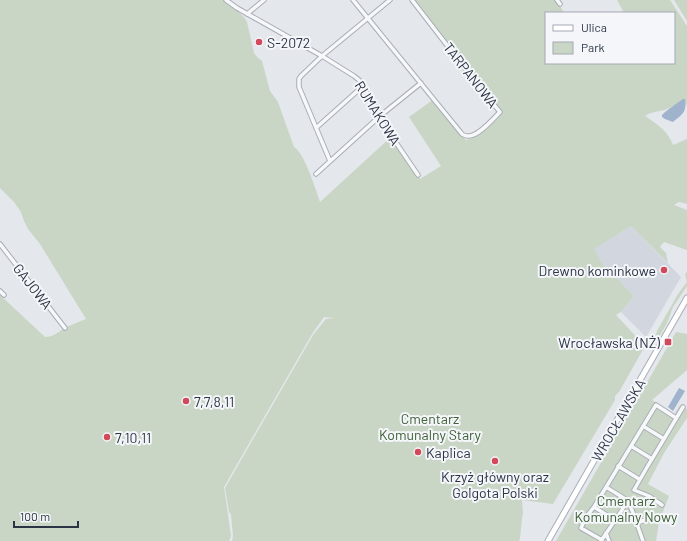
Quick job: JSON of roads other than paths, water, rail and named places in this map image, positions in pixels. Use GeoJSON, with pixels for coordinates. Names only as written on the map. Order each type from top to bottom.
{"type":"FeatureCollection","features":[{"type":"Feature","properties":{"kind":"main road","name":"WROCŁAWSKA"},"geometry":{"type":"LineString","coordinates":[[548,541],[687,298]]}},
{"type":"Feature","properties":{"kind":"street","name":"RUMAKOWA"},"geometry":{"type":"LineString","coordinates":[[226,0],[233,6],[322,56],[354,76],[363,86],[378,111],[382,122],[418,175]]}},
{"type":"Feature","properties":{"kind":"street"},"geometry":{"type":"LineString","coordinates":[[247,14],[264,0]]}},
{"type":"Feature","properties":{"kind":"street"},"geometry":{"type":"LineString","coordinates":[[316,174],[380,116],[421,83],[353,0]]}},
{"type":"Feature","properties":{"kind":"street"},"geometry":{"type":"LineString","coordinates":[[330,161],[299,87],[299,79],[322,56],[390,0]]}},
{"type":"Feature","properties":{"kind":"street","name":"TARPANOWA"},"geometry":{"type":"LineString","coordinates":[[412,0],[500,112],[473,136],[462,134],[421,83]]}},
{"type":"Feature","properties":{"kind":"street"},"geometry":{"type":"LineString","coordinates":[[557,0],[560,4]]}},
{"type":"Feature","properties":{"kind":"street"},"geometry":{"type":"LineString","coordinates":[[316,128],[363,86]]}},
{"type":"Feature","properties":{"kind":"street","name":"GAJOWA"},"geometry":{"type":"LineString","coordinates":[[0,244],[65,328]]}},
{"type":"Feature","properties":{"kind":"street","name":"GAJOWA"},"geometry":{"type":"LineString","coordinates":[[0,291],[4,295]]}},
{"type":"Feature","properties":{"kind":"street"},"geometry":{"type":"LineString","coordinates":[[626,500],[622,510],[602,540],[581,528],[586,517],[594,507],[656,405],[676,418]]}},
{"type":"Feature","properties":{"kind":"street"},"geometry":{"type":"LineString","coordinates":[[662,505],[649,496],[634,490],[639,479],[683,407]]}},
{"type":"Feature","properties":{"kind":"street"},"geometry":{"type":"LineString","coordinates":[[643,426],[664,439]]}},
{"type":"Feature","properties":{"kind":"street"},"geometry":{"type":"LineString","coordinates":[[630,446],[652,459]]}},
{"type":"Feature","properties":{"kind":"street"},"geometry":{"type":"LineString","coordinates":[[618,466],[639,479]]}},
{"type":"Feature","properties":{"kind":"street"},"geometry":{"type":"LineString","coordinates":[[606,487],[626,500],[632,510],[643,541]]}},
{"type":"Feature","properties":{"kind":"street"},"geometry":{"type":"LineString","coordinates":[[594,507],[615,520]]}},
{"type":"Feature","properties":{"kind":"street"},"geometry":{"type":"LineString","coordinates":[[637,523],[654,518]]}},
{"type":"Feature","properties":{"kind":"street"},"geometry":{"type":"LineString","coordinates":[[606,533],[609,541]]}},
{"type":"Feature","properties":{"kind":"water"},"geometry":{"type":"Polygon","coordinates":[[[685,99],[684,112],[673,122],[662,117],[662,115],[670,108],[685,99]]]}},
{"type":"Feature","properties":{"kind":"water"},"geometry":{"type":"Polygon","coordinates":[[[679,388],[685,391],[673,411],[668,407],[679,388]]]}},
{"type":"Feature","properties":{"kind":"place","name":"S-2072"},"geometry":{"type":"Point","coordinates":[259,42]}},
{"type":"Feature","properties":{"kind":"place","name":"Drewno kominkowe"},"geometry":{"type":"Point","coordinates":[664,270]}},
{"type":"Feature","properties":{"kind":"place","name":"Wrocławska (NŻ)"},"geometry":{"type":"Point","coordinates":[668,342]}},
{"type":"Feature","properties":{"kind":"place","name":"7,7,8,11"},"geometry":{"type":"Point","coordinates":[186,401]}},
{"type":"Feature","properties":{"kind":"place","name":"7,10,11"},"geometry":{"type":"Point","coordinates":[107,437]}},
{"type":"Feature","properties":{"kind":"place","name":"Kaplica"},"geometry":{"type":"Point","coordinates":[418,452]}},
{"type":"Feature","properties":{"kind":"place","name":"Krzyż główny oraz Golgota Polski"},"geometry":{"type":"Point","coordinates":[495,461]}},
{"type":"Feature","properties":{"kind":"park label","name":"Cmentarz Komunalny Stary"},"geometry":{"type":"Point","coordinates":[430,426]}},
{"type":"Feature","properties":{"kind":"park label","name":"Cmentarz Komunalny Nowy"},"geometry":{"type":"Point","coordinates":[626,508]}}]}
